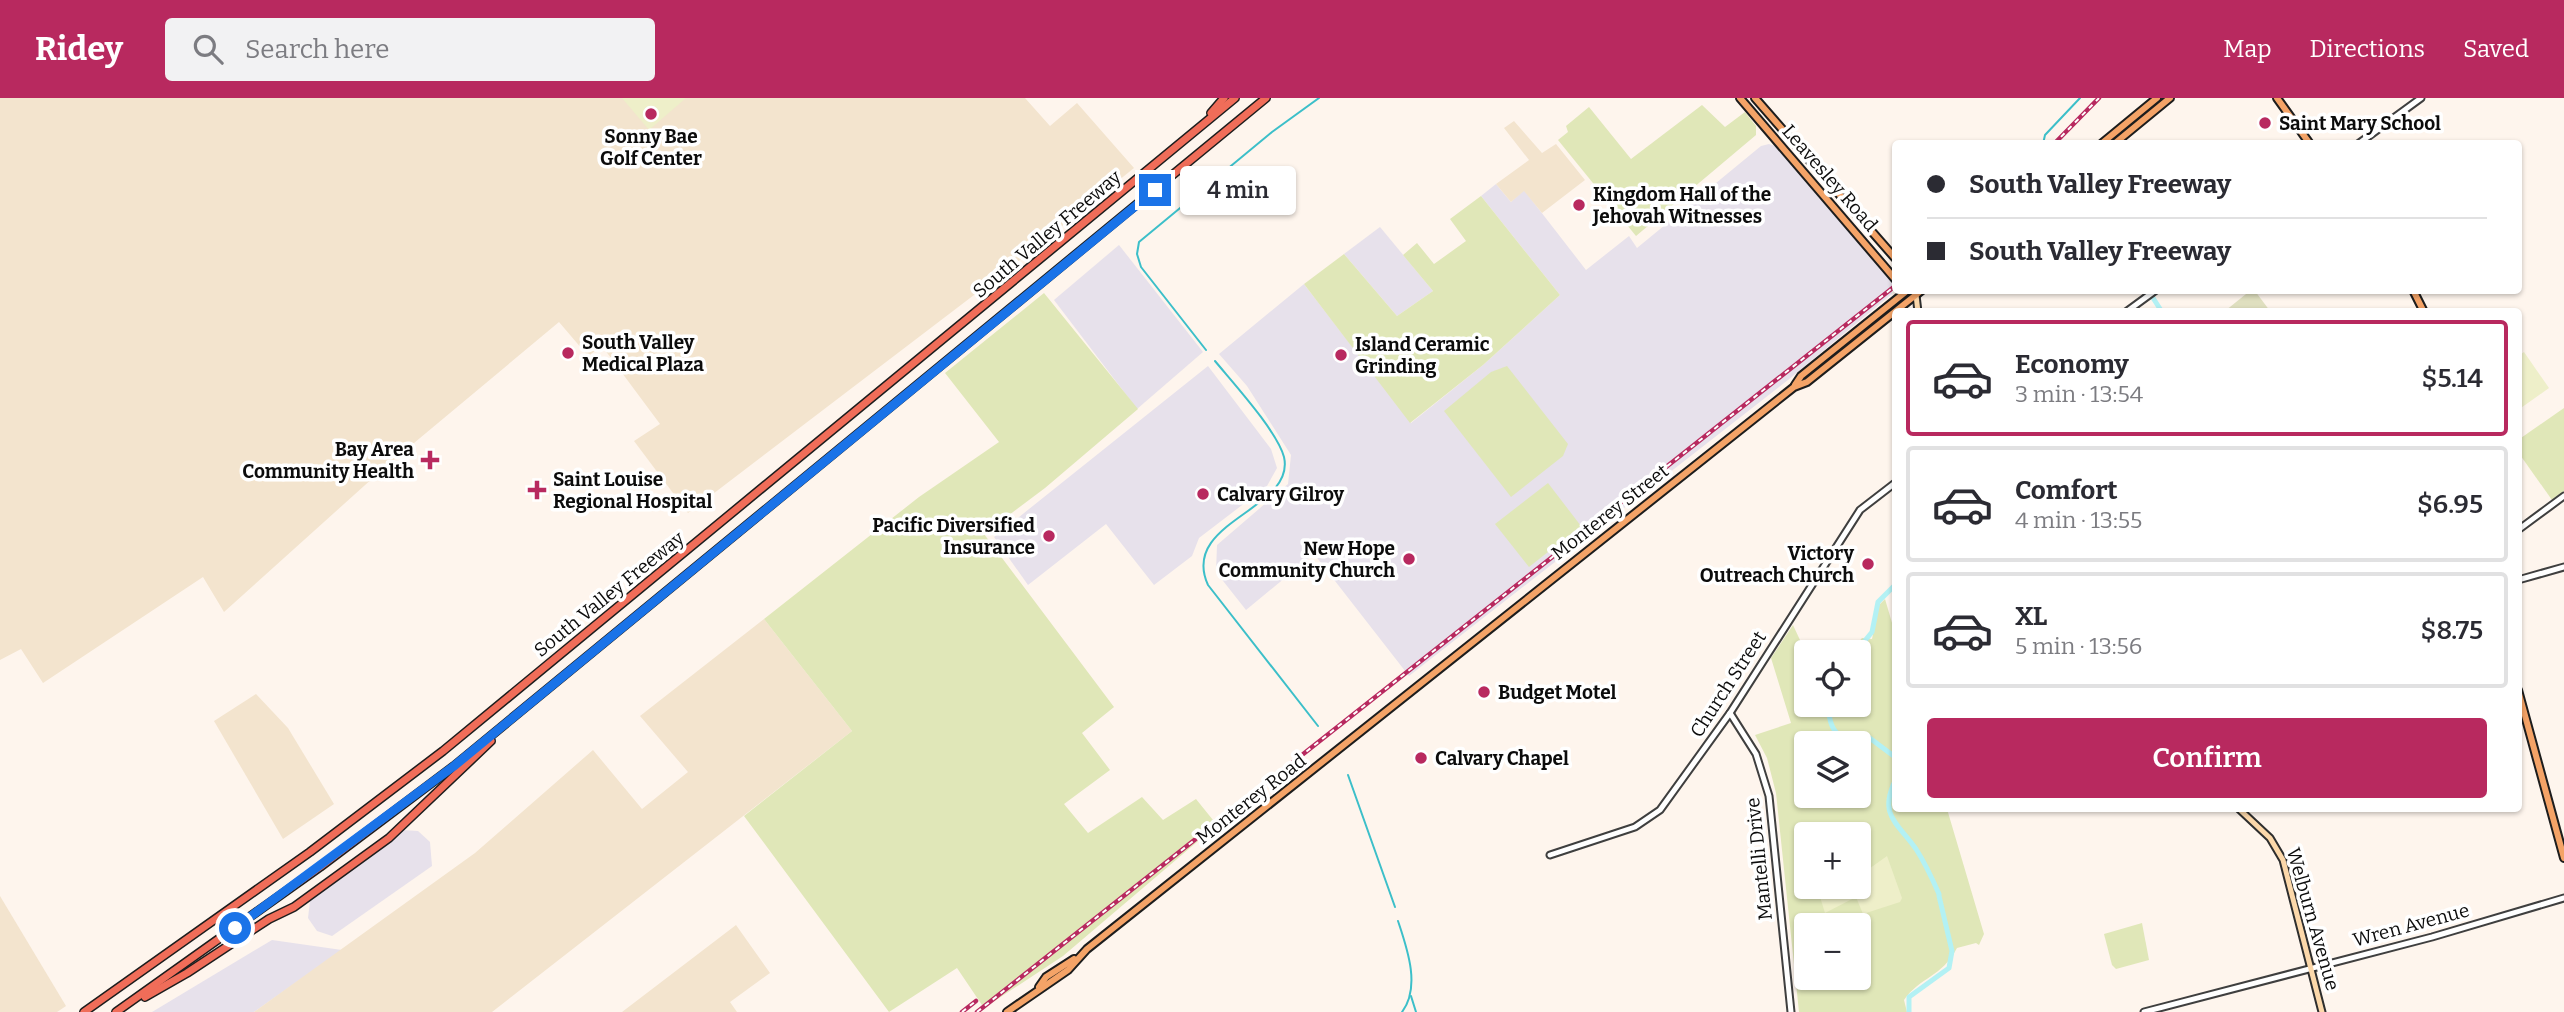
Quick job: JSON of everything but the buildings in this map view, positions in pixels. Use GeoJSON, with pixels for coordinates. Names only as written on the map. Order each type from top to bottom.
{"type":"FeatureCollection","features":[{"type":"Feature","properties":{"kind":"highway"},"geometry":{"type":"LineString","coordinates":[[1192,134],[1224,98]]}},
{"type":"Feature","properties":{"kind":"highway","name":"South Valley Freeway"},"geometry":{"type":"LineString","coordinates":[[83,1012],[310,852],[443,751],[1235,98]]}},
{"type":"Feature","properties":{"kind":"highway","name":"South Valley Freeway"},"geometry":{"type":"LineString","coordinates":[[116,1012],[354,843],[551,687],[1265,100]]}},
{"type":"Feature","properties":{"kind":"highway"},"geometry":{"type":"LineString","coordinates":[[116,1012],[187,973],[269,919],[294,907],[390,838],[551,687]]}},
{"type":"Feature","properties":{"kind":"main road","name":"Leavesley Road"},"geometry":{"type":"LineString","coordinates":[[1740,98],[1892,275]]}},
{"type":"Feature","properties":{"kind":"main road","name":"Leavesley Road"},"geometry":{"type":"LineString","coordinates":[[1755,98],[1892,255]]}},
{"type":"Feature","properties":{"kind":"main road"},"geometry":{"type":"LineString","coordinates":[[2106,140],[2157,98]]}},
{"type":"Feature","properties":{"kind":"main road"},"geometry":{"type":"LineString","coordinates":[[2119,140],[2170,98]]}},
{"type":"Feature","properties":{"kind":"main road"},"geometry":{"type":"LineString","coordinates":[[2277,98],[2307,140]]}},
{"type":"Feature","properties":{"kind":"main road","name":"Monterey Street"},"geometry":{"type":"LineString","coordinates":[[1794,387],[1801,376],[1902,294]]}},
{"type":"Feature","properties":{"kind":"main road","name":"Monterey Street"},"geometry":{"type":"LineString","coordinates":[[1899,308],[1916,294]]}},
{"type":"Feature","properties":{"kind":"main road","name":"Monterey Street"},"geometry":{"type":"LineString","coordinates":[[1448,664],[1794,387],[1807,382],[1892,313]]}},
{"type":"Feature","properties":{"kind":"main road","name":"Monterey Road"},"geometry":{"type":"LineString","coordinates":[[1007,1012],[1038,988],[1046,977],[1075,959],[1448,664]]}},
{"type":"Feature","properties":{"kind":"main road"},"geometry":{"type":"LineString","coordinates":[[2522,706],[2564,858]]}},
{"type":"Feature","properties":{"kind":"main road","name":"Welburn Avenue"},"geometry":{"type":"LineString","coordinates":[[2242,812],[2270,838],[2279,851],[2313,969],[2322,1012]]}},
{"type":"Feature","properties":{"kind":"street"},"geometry":{"type":"LineString","coordinates":[[2363,140],[2421,98]]}},
{"type":"Feature","properties":{"kind":"street"},"geometry":{"type":"LineString","coordinates":[[2131,308],[2150,294]]}},
{"type":"Feature","properties":{"kind":"street","name":"Church Street"},"geometry":{"type":"LineString","coordinates":[[1550,855],[1627,831],[1652,817],[1669,799],[1730,713],[1860,510],[1892,484]]}},
{"type":"Feature","properties":{"kind":"street"},"geometry":{"type":"LineString","coordinates":[[2522,527],[2564,496]]}},
{"type":"Feature","properties":{"kind":"street"},"geometry":{"type":"LineString","coordinates":[[2522,579],[2564,567]]}},
{"type":"Feature","properties":{"kind":"street","name":"Mantelli Drive"},"geometry":{"type":"LineString","coordinates":[[1730,713],[1756,754],[1769,796],[1791,1012]]}},
{"type":"Feature","properties":{"kind":"street","name":"Wren Avenue"},"geometry":{"type":"LineString","coordinates":[[2144,1012],[2313,969],[2564,898]]}},
{"type":"Feature","properties":{"kind":"shaded area"},"geometry":{"type":"Polygon","coordinates":[[[0,98],[1025,98],[1050,126],[1077,103],[1134,168],[1029,253],[688,513],[634,441],[660,424],[602,346],[588,356],[559,322],[384,468],[224,612],[203,577],[43,683],[21,649],[0,660],[0,98]]]}},
{"type":"Feature","properties":{"kind":"shaded area"},"geometry":{"type":"Polygon","coordinates":[[[1514,121],[1542,153],[1556,144],[1585,180],[1542,213],[1524,191],[1511,202],[1496,184],[1529,160],[1504,128],[1514,121]]]}},
{"type":"Feature","properties":{"kind":"shaded area"},"geometry":{"type":"Polygon","coordinates":[[[1761,146],[1775,146],[1892,279],[1892,294],[1788,380],[1409,676],[1314,554],[1246,610],[1216,572],[1217,545],[1288,484],[1291,455],[1247,386],[1219,354],[1304,284],[1411,423],[1483,365],[1560,295],[1481,196],[1496,184],[1511,202],[1524,190],[1586,270],[1629,236],[1637,248],[1761,146]]]}},
{"type":"Feature","properties":{"kind":"shaded area"},"geometry":{"type":"Polygon","coordinates":[[[1380,227],[1433,291],[1397,316],[1344,254],[1380,227]]]}},
{"type":"Feature","properties":{"kind":"shaded area"},"geometry":{"type":"Polygon","coordinates":[[[1119,245],[1203,352],[1137,409],[1054,300],[1119,245]]]}},
{"type":"Feature","properties":{"kind":"shaded area"},"geometry":{"type":"Polygon","coordinates":[[[1208,366],[1271,449],[1277,468],[1267,486],[1199,538],[1192,556],[1154,585],[1106,524],[1028,585],[994,537],[1208,366]]]}},
{"type":"Feature","properties":{"kind":"shaded area"},"geometry":{"type":"Polygon","coordinates":[[[764,619],[852,731],[492,1012],[254,1012],[475,853],[593,750],[642,809],[688,772],[640,716],[764,619]]]}},
{"type":"Feature","properties":{"kind":"shaded area"},"geometry":{"type":"Polygon","coordinates":[[[256,694],[288,728],[334,804],[283,839],[214,721],[256,694]]]}},
{"type":"Feature","properties":{"kind":"shaded area"},"geometry":{"type":"Polygon","coordinates":[[[403,830],[418,831],[430,842],[432,866],[332,936],[317,931],[308,918],[310,901],[403,830]]]}},
{"type":"Feature","properties":{"kind":"shaded area"},"geometry":{"type":"Polygon","coordinates":[[[0,896],[66,1006],[57,1012],[0,1012],[0,896]]]}},
{"type":"Feature","properties":{"kind":"shaded area"},"geometry":{"type":"Polygon","coordinates":[[[736,925],[770,973],[730,1002],[737,1012],[622,1012],[736,925]]]}},
{"type":"Feature","properties":{"kind":"shaded area"},"geometry":{"type":"Polygon","coordinates":[[[272,940],[342,950],[254,1012],[152,1012],[272,940]]]}},
{"type":"Feature","properties":{"kind":"green space","name":"Sonny Bae Golf Center"},"geometry":{"type":"Polygon","coordinates":[[[622,98],[686,98],[649,130],[622,98]]]}},
{"type":"Feature","properties":{"kind":"green space"},"geometry":{"type":"Polygon","coordinates":[[[1702,105],[1725,127],[1745,112],[1756,126],[1756,135],[1636,236],[1558,140],[1568,132],[1566,126],[1589,107],[1631,159],[1702,105]]]}},
{"type":"Feature","properties":{"kind":"green space"},"geometry":{"type":"Polygon","coordinates":[[[1481,196],[1560,295],[1483,365],[1410,423],[1304,284],[1344,254],[1397,316],[1433,291],[1403,255],[1417,243],[1434,264],[1466,241],[1450,219],[1481,196]]]}},
{"type":"Feature","properties":{"kind":"green space"},"geometry":{"type":"Polygon","coordinates":[[[1044,293],[1138,409],[1045,488],[984,534],[1114,707],[1082,733],[1110,770],[1064,804],[1088,833],[1142,797],[1163,820],[1196,799],[1217,825],[1063,956],[984,1008],[957,968],[889,1012],[744,816],[852,731],[764,619],[919,497],[999,442],[945,373],[1044,293]]]}},
{"type":"Feature","properties":{"kind":"green space"},"geometry":{"type":"Polygon","coordinates":[[[2246,294],[2257,294],[2268,308],[2229,308],[2246,294]]]}},
{"type":"Feature","properties":{"kind":"green space"},"geometry":{"type":"Polygon","coordinates":[[[2524,352],[2549,388],[2522,407],[2524,352]]]}},
{"type":"Feature","properties":{"kind":"green space"},"geometry":{"type":"Polygon","coordinates":[[[1507,366],[1568,444],[1563,456],[1511,497],[1444,411],[1491,372],[1507,366]]]}},
{"type":"Feature","properties":{"kind":"green space"},"geometry":{"type":"Polygon","coordinates":[[[2564,408],[2564,491],[2552,500],[2522,458],[2522,437],[2564,408]]]}},
{"type":"Feature","properties":{"kind":"green space"},"geometry":{"type":"Polygon","coordinates":[[[1548,483],[1581,526],[1529,567],[1495,524],[1548,483]]]}},
{"type":"Feature","properties":{"kind":"green space"},"geometry":{"type":"Polygon","coordinates":[[[1885,599],[1892,623],[1892,812],[1948,812],[1984,934],[1979,945],[1976,943],[1957,948],[1945,965],[1910,992],[1904,1000],[1907,1012],[1799,1012],[1797,990],[1871,990],[1871,913],[1794,913],[1794,964],[1776,793],[1767,758],[1755,735],[1791,723],[1771,658],[1793,625],[1800,640],[1794,640],[1794,717],[1871,717],[1871,640],[1860,640],[1872,639],[1879,605],[1885,599]]]}},
{"type":"Feature","properties":{"kind":"green space"},"geometry":{"type":"Polygon","coordinates":[[[1887,856],[1902,898],[1900,902],[1863,913],[1857,899],[1871,899],[1871,867],[1887,856]]]}},
{"type":"Feature","properties":{"kind":"green space"},"geometry":{"type":"Polygon","coordinates":[[[1821,899],[1852,899],[1825,913],[1821,899]]]}},
{"type":"Feature","properties":{"kind":"green space"},"geometry":{"type":"Polygon","coordinates":[[[2142,923],[2149,960],[2116,969],[2112,965],[2104,934],[2142,923]]]}},
{"type":"Feature","properties":{"kind":"waterway"},"geometry":{"type":"LineString","coordinates":[[1206,350],[1141,267],[1137,254],[1139,242],[1272,132],[1319,98]]}},
{"type":"Feature","properties":{"kind":"waterway"},"geometry":{"type":"LineString","coordinates":[[2044,140],[2045,135],[2080,98]]}},
{"type":"Feature","properties":{"kind":"waterway"},"geometry":{"type":"LineString","coordinates":[[2151,294],[2159,308]]}},
{"type":"Feature","properties":{"kind":"waterway"},"geometry":{"type":"LineString","coordinates":[[1215,361],[1264,421],[1284,457],[1283,475],[1273,490],[1222,530],[1209,545],[1203,563],[1208,585],[1318,726]]}},
{"type":"Feature","properties":{"kind":"waterway"},"geometry":{"type":"LineString","coordinates":[[1866,640],[1872,632],[1878,602],[1892,588]]}},
{"type":"Feature","properties":{"kind":"waterway"},"geometry":{"type":"LineString","coordinates":[[1830,717],[1838,734],[1849,737],[1867,736],[1892,755]]}},
{"type":"Feature","properties":{"kind":"waterway"},"geometry":{"type":"LineString","coordinates":[[1348,775],[1395,907]]}},
{"type":"Feature","properties":{"kind":"waterway"},"geometry":{"type":"LineString","coordinates":[[1892,788],[1889,803],[1893,819],[1919,854],[1939,894]]}},
{"type":"Feature","properties":{"kind":"waterway"},"geometry":{"type":"LineString","coordinates":[[1909,1012],[1909,997],[1949,968],[1952,951],[1939,896]]}},
{"type":"Feature","properties":{"kind":"waterway"},"geometry":{"type":"LineString","coordinates":[[1398,921],[1408,955],[1411,979],[1411,991],[1402,1012]]}},
{"type":"Feature","properties":{"kind":"waterway"},"geometry":{"type":"LineString","coordinates":[[1411,996],[1416,1012]]}},
{"type":"Feature","properties":{"kind":"railway"},"geometry":{"type":"LineString","coordinates":[[2058,140],[2099,98]]}},
{"type":"Feature","properties":{"kind":"railway"},"geometry":{"type":"LineString","coordinates":[[977,1012],[1892,288]]}},
{"type":"Feature","properties":{"kind":"railway"},"geometry":{"type":"LineString","coordinates":[[962,1012],[976,1001]]}},
{"type":"Feature","properties":{"kind":"place","name":"Sonny Bae Golf Center"},"geometry":{"type":"Point","coordinates":[651,114]}},
{"type":"Feature","properties":{"kind":"place","name":"Saint Mary School"},"geometry":{"type":"Point","coordinates":[2265,123]}},
{"type":"Feature","properties":{"kind":"place","name":"Kingdom Hall of the Jehovah Witnesses"},"geometry":{"type":"Point","coordinates":[1579,205]}},
{"type":"Feature","properties":{"kind":"place","name":"South Valley Medical Plaza"},"geometry":{"type":"Point","coordinates":[568,353]}},
{"type":"Feature","properties":{"kind":"place","name":"Island Ceramic Grinding"},"geometry":{"type":"Point","coordinates":[1341,355]}},
{"type":"Feature","properties":{"kind":"place","name":"Bay Area Community Health"},"geometry":{"type":"Point","coordinates":[430,460]}},
{"type":"Feature","properties":{"kind":"place","name":"Saint Louise Regional Hospital"},"geometry":{"type":"Point","coordinates":[537,490]}},
{"type":"Feature","properties":{"kind":"place","name":"Calvary Gilroy"},"geometry":{"type":"Point","coordinates":[1203,494]}},
{"type":"Feature","properties":{"kind":"place","name":"Pacific Diversified Insurance"},"geometry":{"type":"Point","coordinates":[1049,536]}},
{"type":"Feature","properties":{"kind":"place","name":"New Hope Community Church"},"geometry":{"type":"Point","coordinates":[1409,559]}},
{"type":"Feature","properties":{"kind":"place","name":"Victory Outreach Church"},"geometry":{"type":"Point","coordinates":[1868,564]}},
{"type":"Feature","properties":{"kind":"place","name":"Budget Motel"},"geometry":{"type":"Point","coordinates":[1484,692]}},
{"type":"Feature","properties":{"kind":"place","name":"Calvary Chapel"},"geometry":{"type":"Point","coordinates":[1421,758]}},
{"type":"Feature","properties":{"kind":"route"},"geometry":{"type":"LineString","coordinates":[[235,928],[354,843],[454,766],[1155,190]]}}]}
